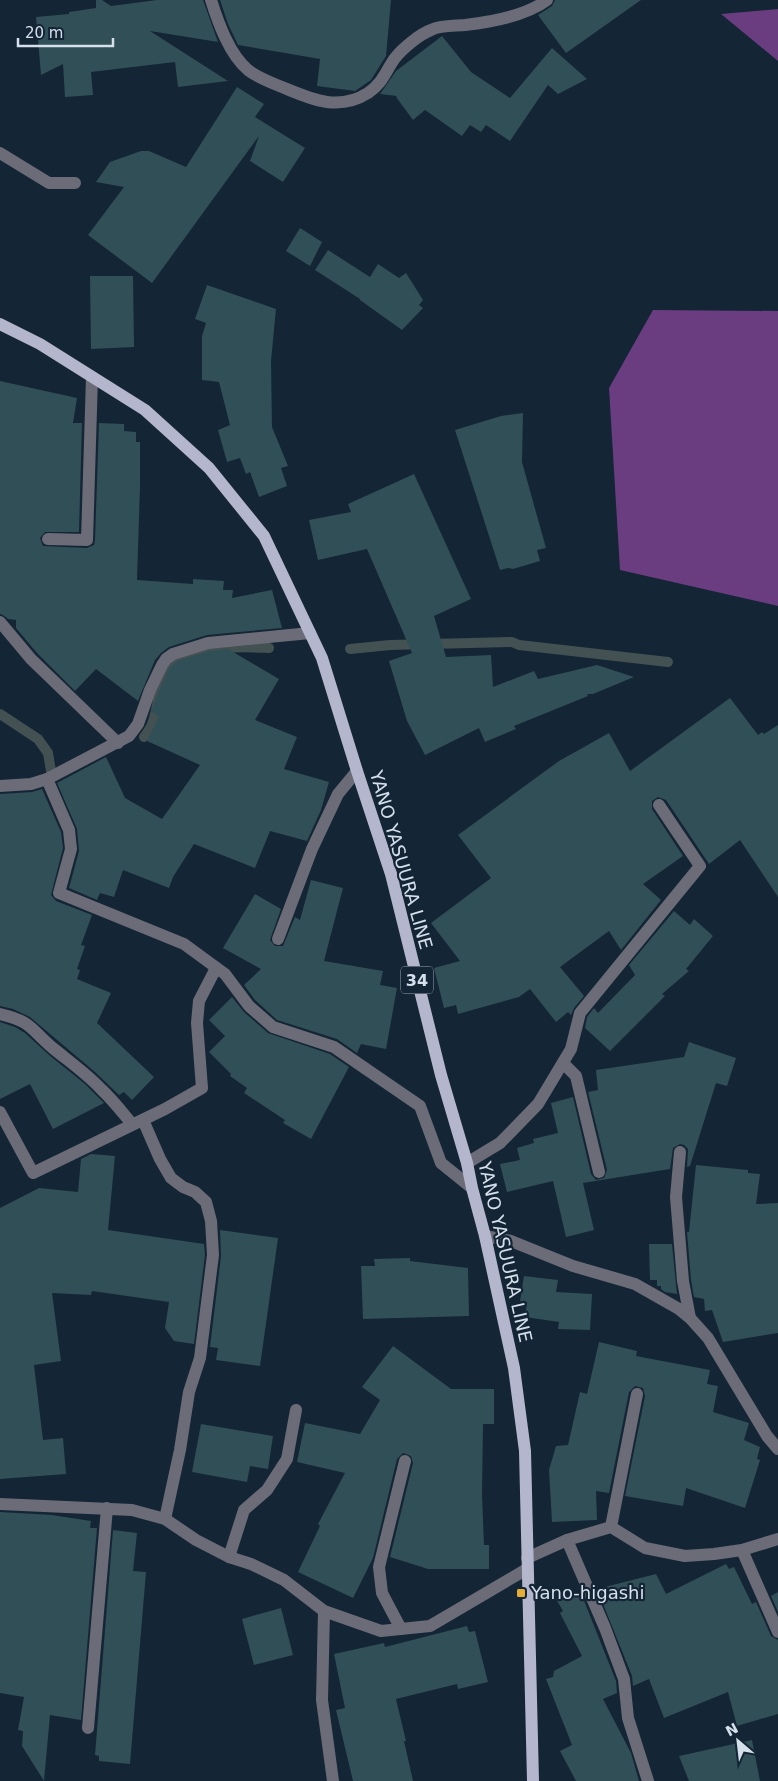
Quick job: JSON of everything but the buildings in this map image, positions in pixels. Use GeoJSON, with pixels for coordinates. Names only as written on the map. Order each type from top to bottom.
{"type":"FeatureCollection","features":[{"type":"Feature","properties":{"kind":"main road","name":"YANO YASUURA LINE"},"geometry":{"type":"LineString","coordinates":[[0,324],[40,344],[144,410],[209,468],[264,536],[322,658],[391,874],[441,1075],[467,1163],[514,1368],[525,1451],[533,1781]]}},
{"type":"Feature","properties":{"kind":"street"},"geometry":{"type":"LineString","coordinates":[[211,0],[230,45],[247,69],[262,79],[312,99],[335,103],[353,102],[381,83],[403,49],[431,29],[484,22],[531,10],[547,0]]}},
{"type":"Feature","properties":{"kind":"street"},"geometry":{"type":"LineString","coordinates":[[0,153],[49,183],[75,183]]}},
{"type":"Feature","properties":{"kind":"street"},"geometry":{"type":"LineString","coordinates":[[48,539],[87,540],[92,376]]}},
{"type":"Feature","properties":{"kind":"street"},"geometry":{"type":"LineString","coordinates":[[0,622],[31,659],[118,743]]}},
{"type":"Feature","properties":{"kind":"street"},"geometry":{"type":"LineString","coordinates":[[0,786],[31,784],[47,779],[129,736],[138,724],[150,690],[162,665],[173,654],[208,643],[310,634]]}},
{"type":"Feature","properties":{"kind":"street"},"geometry":{"type":"LineString","coordinates":[[278,939],[312,849],[338,794],[357,771]]}},
{"type":"Feature","properties":{"kind":"street"},"geometry":{"type":"LineString","coordinates":[[47,779],[69,830],[70,849],[59,893],[184,944],[224,974],[249,1006],[273,1027],[334,1047],[420,1106],[440,1162],[472,1188]]}},
{"type":"Feature","properties":{"kind":"street"},"geometry":{"type":"LineString","coordinates":[[467,1163],[500,1143],[538,1104],[571,1049],[580,1013],[700,866],[659,805]]}},
{"type":"Feature","properties":{"kind":"street"},"geometry":{"type":"LineString","coordinates":[[0,1112],[32,1173],[202,1088],[197,1023],[198,1001],[216,968]]}},
{"type":"Feature","properties":{"kind":"street"},"geometry":{"type":"LineString","coordinates":[[0,1014],[17,1018],[30,1025],[53,1048],[73,1062],[137,1122],[171,1178],[183,1187],[195,1192],[206,1202],[212,1221],[214,1255],[200,1358],[189,1392],[166,1519]]}},
{"type":"Feature","properties":{"kind":"street"},"geometry":{"type":"LineString","coordinates":[[563,1063],[576,1076],[599,1172]]}},
{"type":"Feature","properties":{"kind":"street"},"geometry":{"type":"LineString","coordinates":[[680,1152],[676,1197],[684,1281],[690,1318]]}},
{"type":"Feature","properties":{"kind":"street"},"geometry":{"type":"LineString","coordinates":[[485,1236],[511,1241],[573,1266],[636,1284],[679,1309],[708,1338],[767,1436],[778,1449]]}},
{"type":"Feature","properties":{"kind":"street"},"geometry":{"type":"LineString","coordinates":[[611,1527],[637,1394]]}},
{"type":"Feature","properties":{"kind":"street"},"geometry":{"type":"LineString","coordinates":[[229,1557],[244,1510],[267,1490],[287,1459],[296,1410]]}},
{"type":"Feature","properties":{"kind":"street"},"geometry":{"type":"LineString","coordinates":[[402,1629],[382,1593],[379,1567],[406,1461]]}},
{"type":"Feature","properties":{"kind":"street"},"geometry":{"type":"LineString","coordinates":[[0,1504],[132,1510],[166,1519],[196,1540],[229,1557],[251,1564],[284,1580],[324,1611],[381,1632],[430,1626],[527,1563],[567,1540],[611,1527],[645,1548],[685,1556],[742,1550],[774,1543]]}},
{"type":"Feature","properties":{"kind":"street"},"geometry":{"type":"LineString","coordinates":[[88,1728],[107,1508]]}},
{"type":"Feature","properties":{"kind":"street"},"geometry":{"type":"LineString","coordinates":[[567,1540],[605,1628],[624,1679],[628,1718],[648,1781]]}},
{"type":"Feature","properties":{"kind":"street"},"geometry":{"type":"LineString","coordinates":[[742,1550],[778,1632]]}},
{"type":"Feature","properties":{"kind":"street"},"geometry":{"type":"LineString","coordinates":[[324,1611],[322,1700],[333,1781]]}},
{"type":"Feature","properties":{"kind":"shaded area"},"geometry":{"type":"Polygon","coordinates":[[[778,9],[778,61],[721,14],[778,9]]]}},
{"type":"Feature","properties":{"kind":"shaded area"},"geometry":{"type":"Polygon","coordinates":[[[653,310],[778,311],[778,606],[620,570],[609,388],[653,310]]]}},
{"type":"Feature","properties":{"kind":"waterway"},"geometry":{"type":"LineString","coordinates":[[350,649],[390,645],[512,642],[519,645],[668,662]]}},
{"type":"Feature","properties":{"kind":"waterway"},"geometry":{"type":"LineString","coordinates":[[144,737],[154,718],[162,678],[173,663],[197,651],[243,647],[269,648]]}},
{"type":"Feature","properties":{"kind":"waterway"},"geometry":{"type":"LineString","coordinates":[[0,714],[38,739],[48,753],[51,771]]}},
{"type":"Feature","properties":{"kind":"place","name":"Yano-higashi"},"geometry":{"type":"Point","coordinates":[521,1593]}}]}
